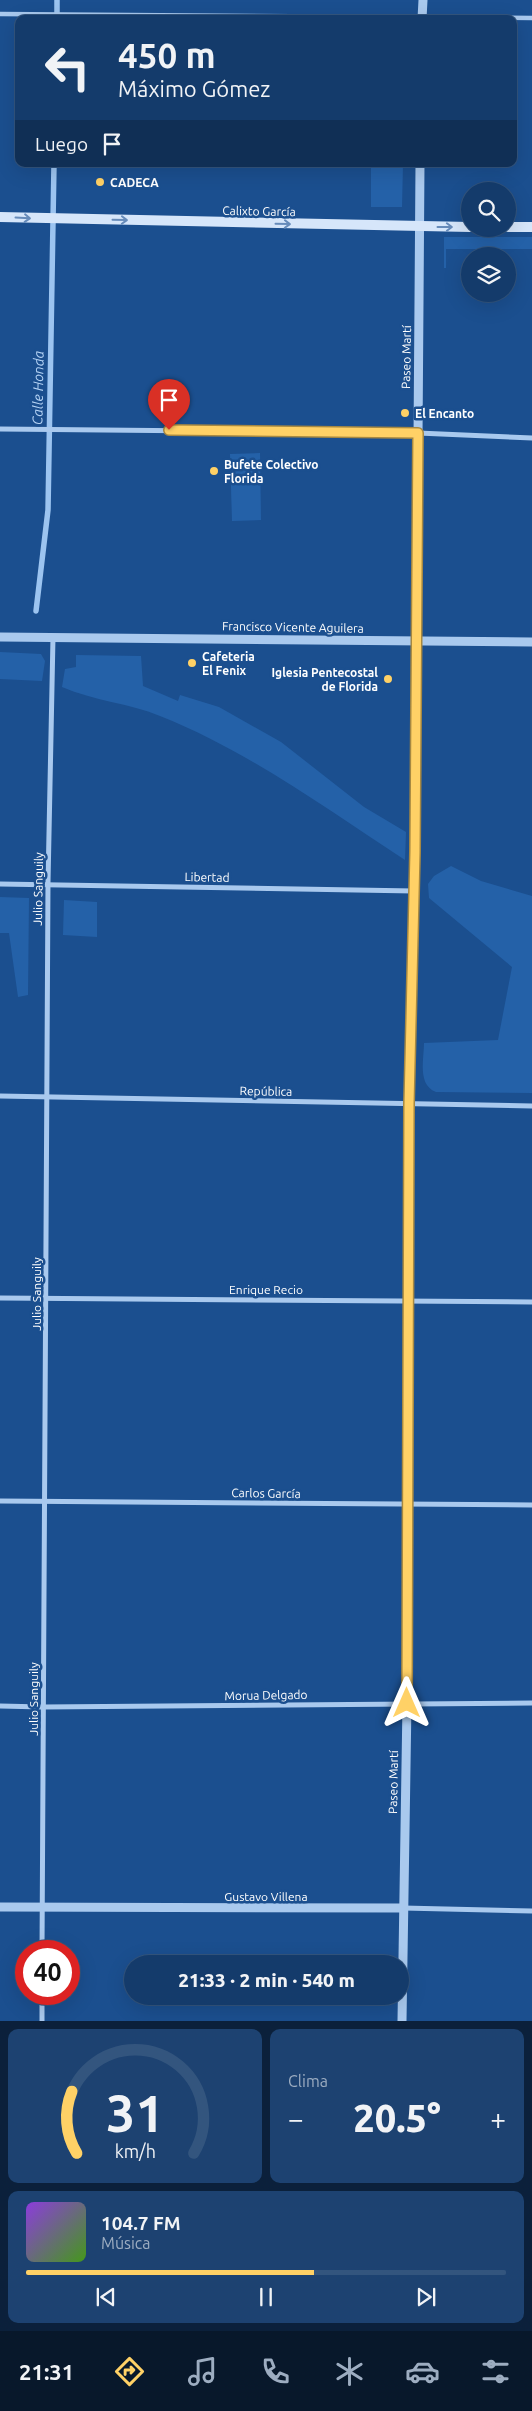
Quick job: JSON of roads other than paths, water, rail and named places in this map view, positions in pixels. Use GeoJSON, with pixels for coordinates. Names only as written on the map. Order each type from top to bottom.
{"type":"FeatureCollection","features":[{"type":"Feature","properties":{"kind":"main road","name":"Calixto García"},"geometry":{"type":"LineString","coordinates":[[0,217],[461,227]]}},
{"type":"Feature","properties":{"kind":"main road"},"geometry":{"type":"LineString","coordinates":[[516,227],[532,227]]}},
{"type":"Feature","properties":{"kind":"street"},"geometry":{"type":"LineString","coordinates":[[422,15],[423,0]]}},
{"type":"Feature","properties":{"kind":"street"},"geometry":{"type":"LineString","coordinates":[[0,14],[163,15]]}},
{"type":"Feature","properties":{"kind":"street"},"geometry":{"type":"LineString","coordinates":[[517,18],[532,18]]}},
{"type":"Feature","properties":{"kind":"street","name":"Paseo Martí"},"geometry":{"type":"LineString","coordinates":[[402,2021],[407,1703],[406,1505],[409,1104],[417,640],[420,167]]}},
{"type":"Feature","properties":{"kind":"street"},"geometry":{"type":"LineString","coordinates":[[0,429],[418,433],[532,438]]}},
{"type":"Feature","properties":{"kind":"street","name":"Julio Sanguily"},"geometry":{"type":"LineString","coordinates":[[42,1940],[47,1298],[46,1096],[53,636]]}},
{"type":"Feature","properties":{"kind":"street","name":"Francisco Vicente Aguilera"},"geometry":{"type":"LineString","coordinates":[[0,637],[532,642]]}},
{"type":"Feature","properties":{"kind":"street","name":"Libertad"},"geometry":{"type":"LineString","coordinates":[[0,884],[48,883],[414,891]]}},
{"type":"Feature","properties":{"kind":"street","name":"República"},"geometry":{"type":"LineString","coordinates":[[0,1096],[532,1106]]}},
{"type":"Feature","properties":{"kind":"street","name":"Enrique Recio"},"geometry":{"type":"LineString","coordinates":[[0,1298],[532,1302]]}},
{"type":"Feature","properties":{"kind":"street","name":"Carlos García"},"geometry":{"type":"LineString","coordinates":[[0,1500],[532,1505]]}},
{"type":"Feature","properties":{"kind":"street","name":"Morua Delgado"},"geometry":{"type":"LineString","coordinates":[[0,1706],[532,1703]]}},
{"type":"Feature","properties":{"kind":"street","name":"Gustavo Villena"},"geometry":{"type":"LineString","coordinates":[[0,1907],[42,1909],[403,1908],[532,1912]]}},
{"type":"Feature","properties":{"kind":"street"},"geometry":{"type":"LineString","coordinates":[[42,2005],[42,2021]]}},
{"type":"Feature","properties":{"kind":"waterway","name":"Calle Honda"},"geometry":{"type":"LineString","coordinates":[[57,0],[57,15]]}},
{"type":"Feature","properties":{"kind":"waterway","name":"Calle Honda"},"geometry":{"type":"LineString","coordinates":[[36,611],[48,510],[54,167]]}},
{"type":"Feature","properties":{"kind":"place","name":"CADECA"},"geometry":{"type":"Point","coordinates":[100,182]}},
{"type":"Feature","properties":{"kind":"place","name":"El Encanto"},"geometry":{"type":"Point","coordinates":[405,413]}},
{"type":"Feature","properties":{"kind":"place","name":"Bufete Colectivo Florida"},"geometry":{"type":"Point","coordinates":[214,471]}},
{"type":"Feature","properties":{"kind":"place","name":"Cafeteria El Fenix"},"geometry":{"type":"Point","coordinates":[192,663]}},
{"type":"Feature","properties":{"kind":"place","name":"Iglesia Pentecostal de Florida"},"geometry":{"type":"Point","coordinates":[388,679]}}]}
